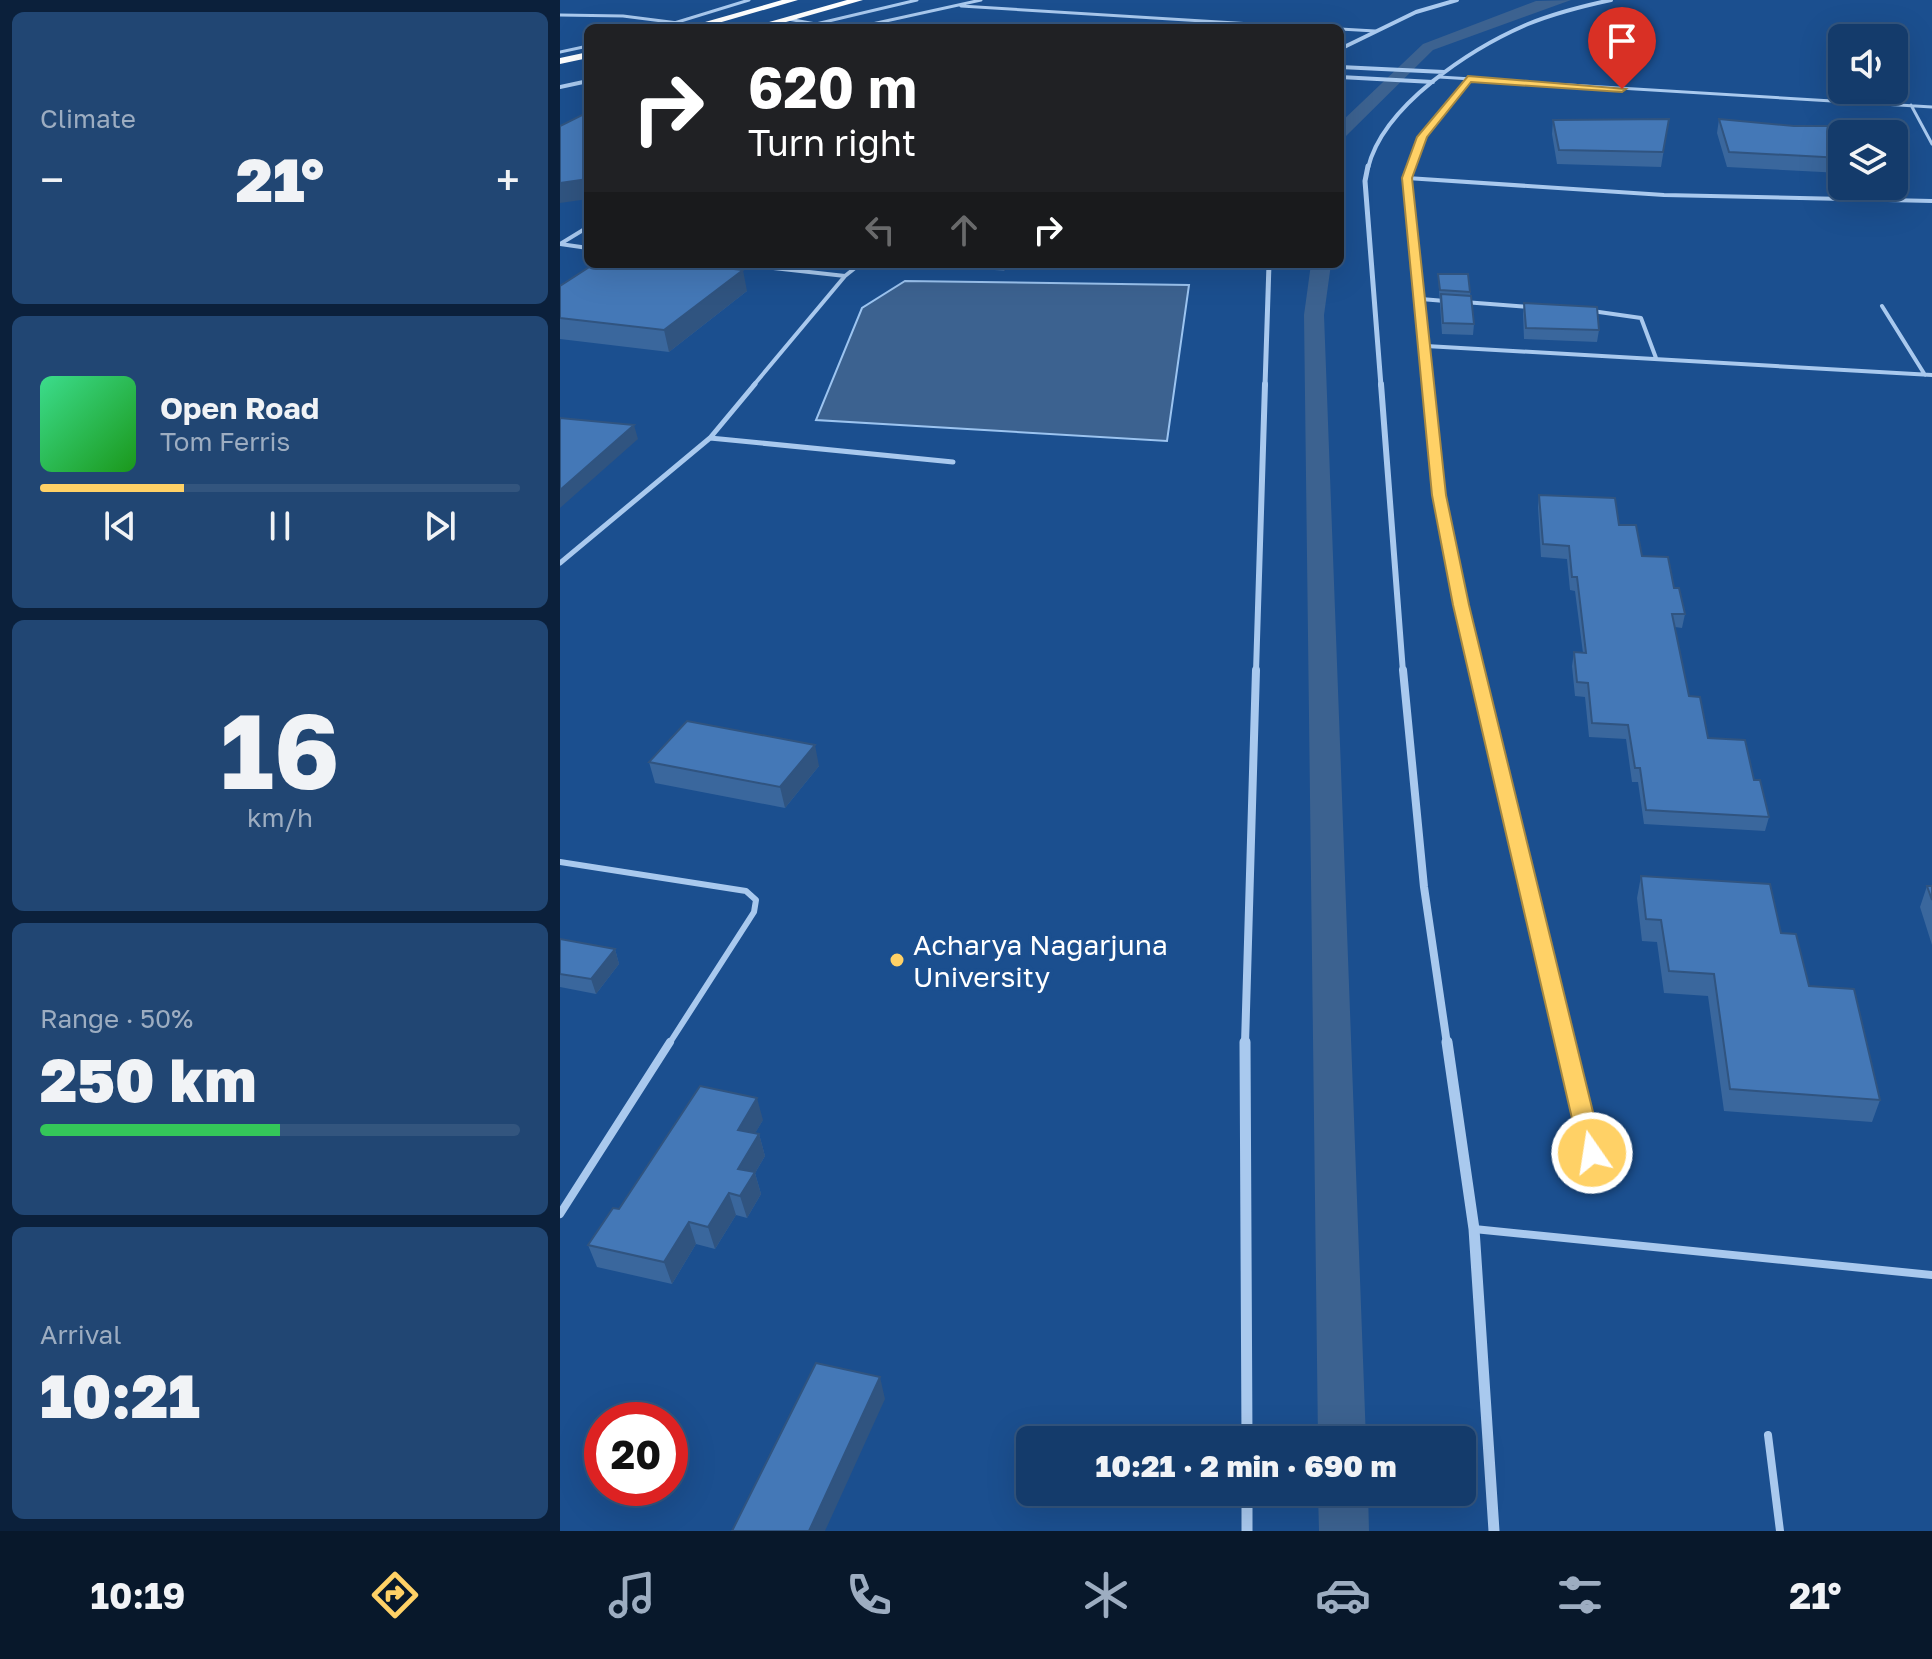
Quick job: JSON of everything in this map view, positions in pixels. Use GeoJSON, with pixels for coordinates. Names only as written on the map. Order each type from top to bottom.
{"type":"FeatureCollection","features":[{"type":"Feature","properties":{"kind":"highway"},"geometry":{"type":"LineString","coordinates":[[704,24],[793,0]]}},
{"type":"Feature","properties":{"kind":"highway"},"geometry":{"type":"LineString","coordinates":[[769,24],[858,0]]}},
{"type":"Feature","properties":{"kind":"highway"},"geometry":{"type":"LineString","coordinates":[[560,61],[584,56]]}},
{"type":"Feature","properties":{"kind":"highway"},"geometry":{"type":"LineString","coordinates":[[560,74],[584,69]]}},
{"type":"Feature","properties":{"kind":"street"},"geometry":{"type":"LineString","coordinates":[[1344,47],[1416,12],[1457,0]]}},
{"type":"Feature","properties":{"kind":"street"},"geometry":{"type":"LineString","coordinates":[[1494,1531],[1474,1229],[1424,887],[1404,678],[1365,181],[1373,150],[1399,113],[1439,77],[1486,42],[1535,20],[1611,0]]}},
{"type":"Feature","properties":{"kind":"street"},"geometry":{"type":"LineString","coordinates":[[1344,67],[1422,71],[1439,77]]}},
{"type":"Feature","properties":{"kind":"street"},"geometry":{"type":"LineString","coordinates":[[1344,77],[1405,81],[1439,77]]}},
{"type":"Feature","properties":{"kind":"street"},"geometry":{"type":"LineString","coordinates":[[560,87],[584,82]]}},
{"type":"Feature","properties":{"kind":"street"},"geometry":{"type":"LineString","coordinates":[[1247,1426],[1245,1016],[1269,268]]}},
{"type":"Feature","properties":{"kind":"street"},"geometry":{"type":"LineString","coordinates":[[1247,1506],[1247,1531]]}},
{"type":"Feature","properties":{"kind":"lane"},"geometry":{"type":"LineString","coordinates":[[674,24],[749,0]]}},
{"type":"Feature","properties":{"kind":"lane"},"geometry":{"type":"LineString","coordinates":[[788,19],[816,24],[917,0]]}},
{"type":"Feature","properties":{"kind":"lane"},"geometry":{"type":"LineString","coordinates":[[871,24],[981,0]]}},
{"type":"Feature","properties":{"kind":"lane"},"geometry":{"type":"LineString","coordinates":[[961,6],[1251,24]]}},
{"type":"Feature","properties":{"kind":"lane"},"geometry":{"type":"LineString","coordinates":[[880,8],[906,16]]}},
{"type":"Feature","properties":{"kind":"lane"},"geometry":{"type":"LineString","coordinates":[[560,15],[623,16],[678,23]]}},
{"type":"Feature","properties":{"kind":"lane"},"geometry":{"type":"LineString","coordinates":[[1344,29],[1375,31]]}},
{"type":"Feature","properties":{"kind":"lane"},"geometry":{"type":"LineString","coordinates":[[560,52],[584,47]]}},
{"type":"Feature","properties":{"kind":"lane"},"geometry":{"type":"LineString","coordinates":[[1439,77],[1932,107]]}},
{"type":"Feature","properties":{"kind":"lane"},"geometry":{"type":"LineString","coordinates":[[1468,79],[1422,137],[1407,178],[1426,346],[1434,467],[1461,605],[1592,1153]]}},
{"type":"Feature","properties":{"kind":"lane"},"geometry":{"type":"LineString","coordinates":[[1911,105],[1932,144]]}},
{"type":"Feature","properties":{"kind":"lane"},"geometry":{"type":"LineString","coordinates":[[1407,178],[1693,197],[1932,201]]}},
{"type":"Feature","properties":{"kind":"lane"},"geometry":{"type":"LineString","coordinates":[[560,244],[584,229]]}},
{"type":"Feature","properties":{"kind":"lane"},"geometry":{"type":"LineString","coordinates":[[560,244],[584,247]]}},
{"type":"Feature","properties":{"kind":"lane"},"geometry":{"type":"LineString","coordinates":[[773,268],[845,276]]}},
{"type":"Feature","properties":{"kind":"lane"},"geometry":{"type":"LineString","coordinates":[[560,563],[710,438],[845,276],[855,268]]}},
{"type":"Feature","properties":{"kind":"lane"},"geometry":{"type":"LineString","coordinates":[[1421,299],[1540,307]]}},
{"type":"Feature","properties":{"kind":"lane"},"geometry":{"type":"LineString","coordinates":[[1882,306],[1925,375]]}},
{"type":"Feature","properties":{"kind":"lane"},"geometry":{"type":"LineString","coordinates":[[1585,311],[1634,314],[1641,318],[1656,358]]}},
{"type":"Feature","properties":{"kind":"lane"},"geometry":{"type":"LineString","coordinates":[[1426,346],[1932,375]]}},
{"type":"Feature","properties":{"kind":"lane"},"geometry":{"type":"LineString","coordinates":[[710,438],[953,462]]}},
{"type":"Feature","properties":{"kind":"lane"},"geometry":{"type":"LineString","coordinates":[[560,862],[746,891],[756,900],[754,912],[746,925],[560,1214]]}},
{"type":"Feature","properties":{"kind":"lane"},"geometry":{"type":"LineString","coordinates":[[1474,1229],[1932,1275]]}},
{"type":"Feature","properties":{"kind":"lane"},"geometry":{"type":"LineString","coordinates":[[1768,1435],[1780,1531]]}},
{"type":"Feature","properties":{"kind":"water"},"geometry":{"type":"Polygon","coordinates":[[[905,281],[1189,285],[1167,441],[816,420],[862,308],[905,281]]]}},
{"type":"Feature","properties":{"kind":"building"},"geometry":{"type":"Polygon","coordinates":[[[584,114],[584,180],[560,183],[560,126],[584,114]]]}},
{"type":"Feature","properties":{"kind":"building"},"geometry":{"type":"Polygon","coordinates":[[[1669,119],[1663,152],[1559,150],[1553,120],[1669,119]]]}},
{"type":"Feature","properties":{"kind":"building"},"geometry":{"type":"Polygon","coordinates":[[[1719,119],[1828,126],[1828,157],[1729,152],[1719,119]]]}},
{"type":"Feature","properties":{"kind":"building"},"geometry":{"type":"Polygon","coordinates":[[[588,268],[743,270],[664,330],[560,318],[560,286],[588,268]]]}},
{"type":"Feature","properties":{"kind":"building"},"geometry":{"type":"Polygon","coordinates":[[[1438,274],[1468,274],[1470,292],[1440,290],[1438,274]]]}},
{"type":"Feature","properties":{"kind":"building"},"geometry":{"type":"Polygon","coordinates":[[[1441,294],[1471,296],[1474,324],[1443,323],[1441,294]]]}},
{"type":"Feature","properties":{"kind":"building"},"geometry":{"type":"Polygon","coordinates":[[[1524,303],[1597,307],[1599,330],[1526,328],[1524,303]]]}},
{"type":"Feature","properties":{"kind":"building"},"geometry":{"type":"Polygon","coordinates":[[[560,418],[634,425],[560,490],[560,418]]]}},
{"type":"Feature","properties":{"kind":"building"},"geometry":{"type":"Polygon","coordinates":[[[1539,495],[1615,498],[1619,525],[1636,525],[1642,556],[1668,557],[1674,588],[1679,588],[1685,614],[1672,614],[1689,696],[1700,697],[1708,738],[1745,740],[1754,780],[1760,780],[1769,817],[1646,810],[1640,768],[1635,768],[1628,725],[1592,723],[1588,683],[1577,682],[1574,652],[1586,653],[1577,577],[1572,577],[1569,546],[1543,544],[1539,495]]]}},
{"type":"Feature","properties":{"kind":"building"},"geometry":{"type":"Polygon","coordinates":[[[687,721],[815,745],[780,787],[649,762],[687,721]]]}},
{"type":"Feature","properties":{"kind":"building"},"geometry":{"type":"Polygon","coordinates":[[[1641,876],[1770,884],[1781,933],[1796,934],[1809,986],[1854,989],[1880,1100],[1730,1089],[1714,974],[1669,971],[1661,920],[1646,919],[1641,876]]]}},
{"type":"Feature","properties":{"kind":"building"},"geometry":{"type":"Polygon","coordinates":[[[560,939],[615,949],[591,979],[560,974],[560,939]]]}},
{"type":"Feature","properties":{"kind":"building"},"geometry":{"type":"Polygon","coordinates":[[[700,1086],[757,1098],[738,1130],[759,1134],[738,1169],[755,1172],[740,1196],[729,1193],[708,1227],[689,1222],[664,1262],[588,1245],[613,1208],[619,1209],[700,1086]]]}},
{"type":"Feature","properties":{"kind":"building"},"geometry":{"type":"Polygon","coordinates":[[[816,1363],[880,1377],[809,1531],[732,1531],[816,1363]]]}},
{"type":"Feature","properties":{"kind":"waterway"},"geometry":{"type":"LineString","coordinates":[[1344,128],[1428,47],[1541,4],[1564,0]]}},
{"type":"Feature","properties":{"kind":"waterway"},"geometry":{"type":"LineString","coordinates":[[1320,268],[1314,315],[1342,1426]]}},
{"type":"Feature","properties":{"kind":"waterway"},"geometry":{"type":"LineString","coordinates":[[1343,1506],[1344,1531]]}},
{"type":"Feature","properties":{"kind":"place","name":"Acharya Nagarjuna University"},"geometry":{"type":"Point","coordinates":[897,960]}},
{"type":"Feature","properties":{"kind":"route"},"geometry":{"type":"LineString","coordinates":[[1592,1153],[1461,605],[1439,495],[1407,178],[1422,137],[1468,79],[1622,89]]}}]}
